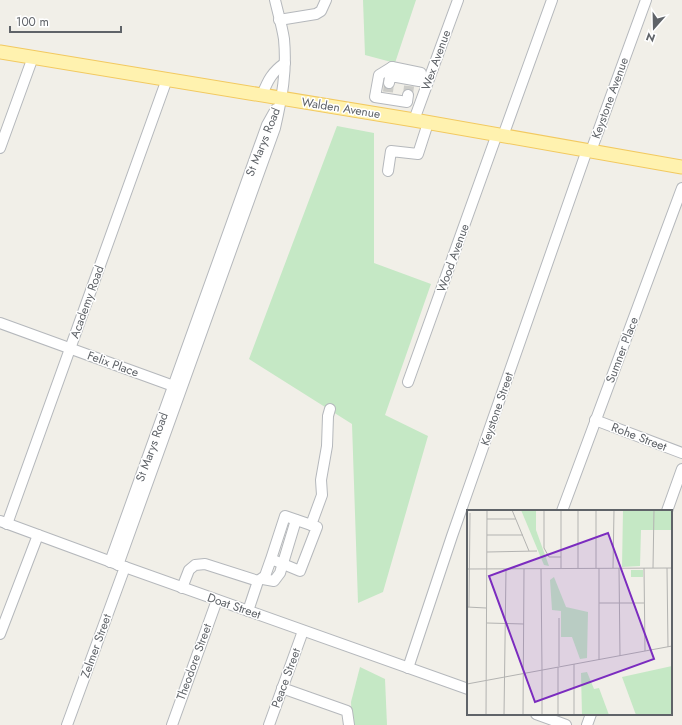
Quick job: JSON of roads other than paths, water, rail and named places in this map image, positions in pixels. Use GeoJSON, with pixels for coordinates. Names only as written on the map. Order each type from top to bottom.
{"type":"FeatureCollection","features":[{"type":"Feature","properties":{"kind":"main road","name":"Walden Avenue"},"geometry":{"type":"LineString","coordinates":[[0,52],[414,120],[682,167]]}},
{"type":"Feature","properties":{"kind":"street"},"geometry":{"type":"LineString","coordinates":[[275,0],[284,38],[285,63],[282,98]]}},
{"type":"Feature","properties":{"kind":"street"},"geometry":{"type":"LineString","coordinates":[[280,20],[316,14],[321,11],[326,0]]}},
{"type":"Feature","properties":{"kind":"street","name":"Wex Avenue"},"geometry":{"type":"LineString","coordinates":[[414,120],[403,82],[458,0]]}},
{"type":"Feature","properties":{"kind":"street","name":"Wood Avenue"},"geometry":{"type":"LineString","coordinates":[[408,382],[552,0]]}},
{"type":"Feature","properties":{"kind":"street","name":"Keystone Avenue"},"geometry":{"type":"LineString","coordinates":[[589,151],[646,0]]}},
{"type":"Feature","properties":{"kind":"street"},"geometry":{"type":"LineString","coordinates":[[0,148],[33,58]]}},
{"type":"Feature","properties":{"kind":"street"},"geometry":{"type":"LineString","coordinates":[[262,95],[267,82],[276,69],[285,63]]}},
{"type":"Feature","properties":{"kind":"street","name":"Academy Road"},"geometry":{"type":"LineString","coordinates":[[127,182],[162,94],[164,78]]}},
{"type":"Feature","properties":{"kind":"street","name":"Academy Road"},"geometry":{"type":"LineString","coordinates":[[3,522],[41,421],[164,78]]}},
{"type":"Feature","properties":{"kind":"street"},"geometry":{"type":"LineString","coordinates":[[394,117],[403,82]]}},
{"type":"Feature","properties":{"kind":"street","name":"St Marys Road"},"geometry":{"type":"LineString","coordinates":[[118,565],[152,460],[245,200],[267,125],[282,98]]}},
{"type":"Feature","properties":{"kind":"street"},"geometry":{"type":"LineString","coordinates":[[388,171],[391,151],[418,154],[428,123]]}},
{"type":"Feature","properties":{"kind":"street","name":"Keystone Street"},"geometry":{"type":"LineString","coordinates":[[408,668],[460,514],[589,151]]}},
{"type":"Feature","properties":{"kind":"street","name":"Sumner Place"},"geometry":{"type":"LineString","coordinates":[[562,510],[682,188]]}},
{"type":"Feature","properties":{"kind":"street","name":"Felix Place"},"geometry":{"type":"LineString","coordinates":[[0,323],[178,387]]}},
{"type":"Feature","properties":{"kind":"street"},"geometry":{"type":"LineString","coordinates":[[311,525],[322,495],[322,480],[327,446],[328,416],[330,409]]}},
{"type":"Feature","properties":{"kind":"street","name":"Rohe Street"},"geometry":{"type":"LineString","coordinates":[[595,420],[682,453]]}},
{"type":"Feature","properties":{"kind":"street"},"geometry":{"type":"LineString","coordinates":[[667,510],[682,469]]}},
{"type":"Feature","properties":{"kind":"street"},"geometry":{"type":"LineString","coordinates":[[248,611],[271,559],[285,516],[317,527],[300,571],[282,565],[271,559]]}},
{"type":"Feature","properties":{"kind":"street"},"geometry":{"type":"LineString","coordinates":[[182,588],[189,570],[195,565],[205,564],[261,580],[274,582],[280,573],[296,520]]}},
{"type":"Feature","properties":{"kind":"street","name":"Doat Street"},"geometry":{"type":"LineString","coordinates":[[3,522],[118,565],[467,690]]}},
{"type":"Feature","properties":{"kind":"street"},"geometry":{"type":"LineString","coordinates":[[0,634],[38,536]]}},
{"type":"Feature","properties":{"kind":"street","name":"Zelmer Street"},"geometry":{"type":"LineString","coordinates":[[67,725],[118,565]]}},
{"type":"Feature","properties":{"kind":"street","name":"Theodore Street"},"geometry":{"type":"LineString","coordinates":[[172,725],[217,600]]}},
{"type":"Feature","properties":{"kind":"street","name":"Peace Street"},"geometry":{"type":"LineString","coordinates":[[268,725],[304,631]]}},
{"type":"Feature","properties":{"kind":"street"},"geometry":{"type":"LineString","coordinates":[[282,688],[347,711],[349,725]]}},
{"type":"Feature","properties":{"kind":"street"},"geometry":{"type":"LineString","coordinates":[[539,715],[566,725]]}},
{"type":"Feature","properties":{"kind":"street"},"geometry":{"type":"LineString","coordinates":[[587,725],[592,715]]}},
{"type":"Feature","properties":{"kind":"tunnel"},"geometry":{"type":"LineString","coordinates":[[388,92],[389,83]]}},
{"type":"Feature","properties":{"kind":"tunnel"},"geometry":{"type":"LineString","coordinates":[[408,95],[409,86]]}}]}
